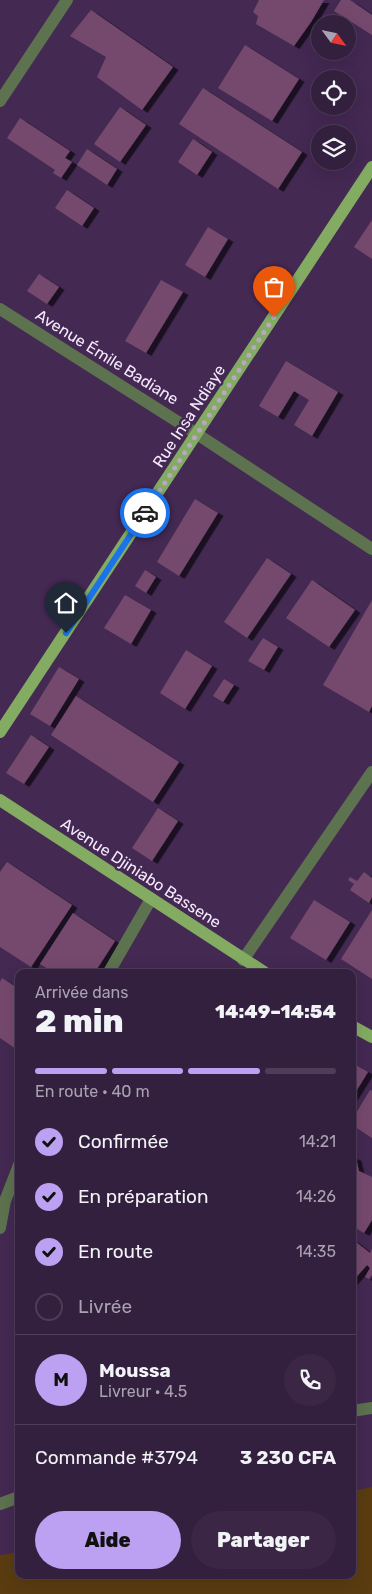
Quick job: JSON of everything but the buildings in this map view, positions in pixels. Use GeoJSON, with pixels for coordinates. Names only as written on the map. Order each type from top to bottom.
{"type":"FeatureCollection","features":[{"type":"Feature","properties":{"kind":"main road","name":"Rue Insa Ndiaye"},"geometry":{"type":"LineString","coordinates":[[0,732],[372,167]]}},
{"type":"Feature","properties":{"kind":"main road","name":"Avenue Djiniabo Bassene"},"geometry":{"type":"LineString","coordinates":[[0,800],[259,969]]}},
{"type":"Feature","properties":{"kind":"main road"},"geometry":{"type":"LineString","coordinates":[[356,1028],[372,1037]]}},
{"type":"Feature","properties":{"kind":"street"},"geometry":{"type":"LineString","coordinates":[[0,101],[67,0]]}},
{"type":"Feature","properties":{"kind":"street","name":"Avenue Émile Badiane"},"geometry":{"type":"LineString","coordinates":[[0,309],[197,434],[372,549]]}},
{"type":"Feature","properties":{"kind":"street"},"geometry":{"type":"LineString","coordinates":[[243,960],[372,772]]}},
{"type":"Feature","properties":{"kind":"street"},"geometry":{"type":"LineString","coordinates":[[111,969],[151,899]]}},
{"type":"Feature","properties":{"kind":"street"},"geometry":{"type":"LineString","coordinates":[[0,1228],[6,1201],[15,1176]]}},
{"type":"Feature","properties":{"kind":"street"},"geometry":{"type":"LineString","coordinates":[[356,1410],[372,1408]]}},
{"type":"Feature","properties":{"kind":"street"},"geometry":{"type":"LineString","coordinates":[[0,1504],[15,1498]]}},
{"type":"Feature","properties":{"kind":"shaded area"},"geometry":{"type":"Polygon","coordinates":[[[372,1487],[372,1594],[0,1594],[0,1555],[15,1553],[15,1579],[356,1579],[356,1490],[372,1487]]]}},
{"type":"Feature","properties":{"kind":"way so far"},"geometry":{"type":"LineString","coordinates":[[145,513],[274,317]]}},
{"type":"Feature","properties":{"kind":"route"},"geometry":{"type":"LineString","coordinates":[[66,633],[145,513]]}}]}
